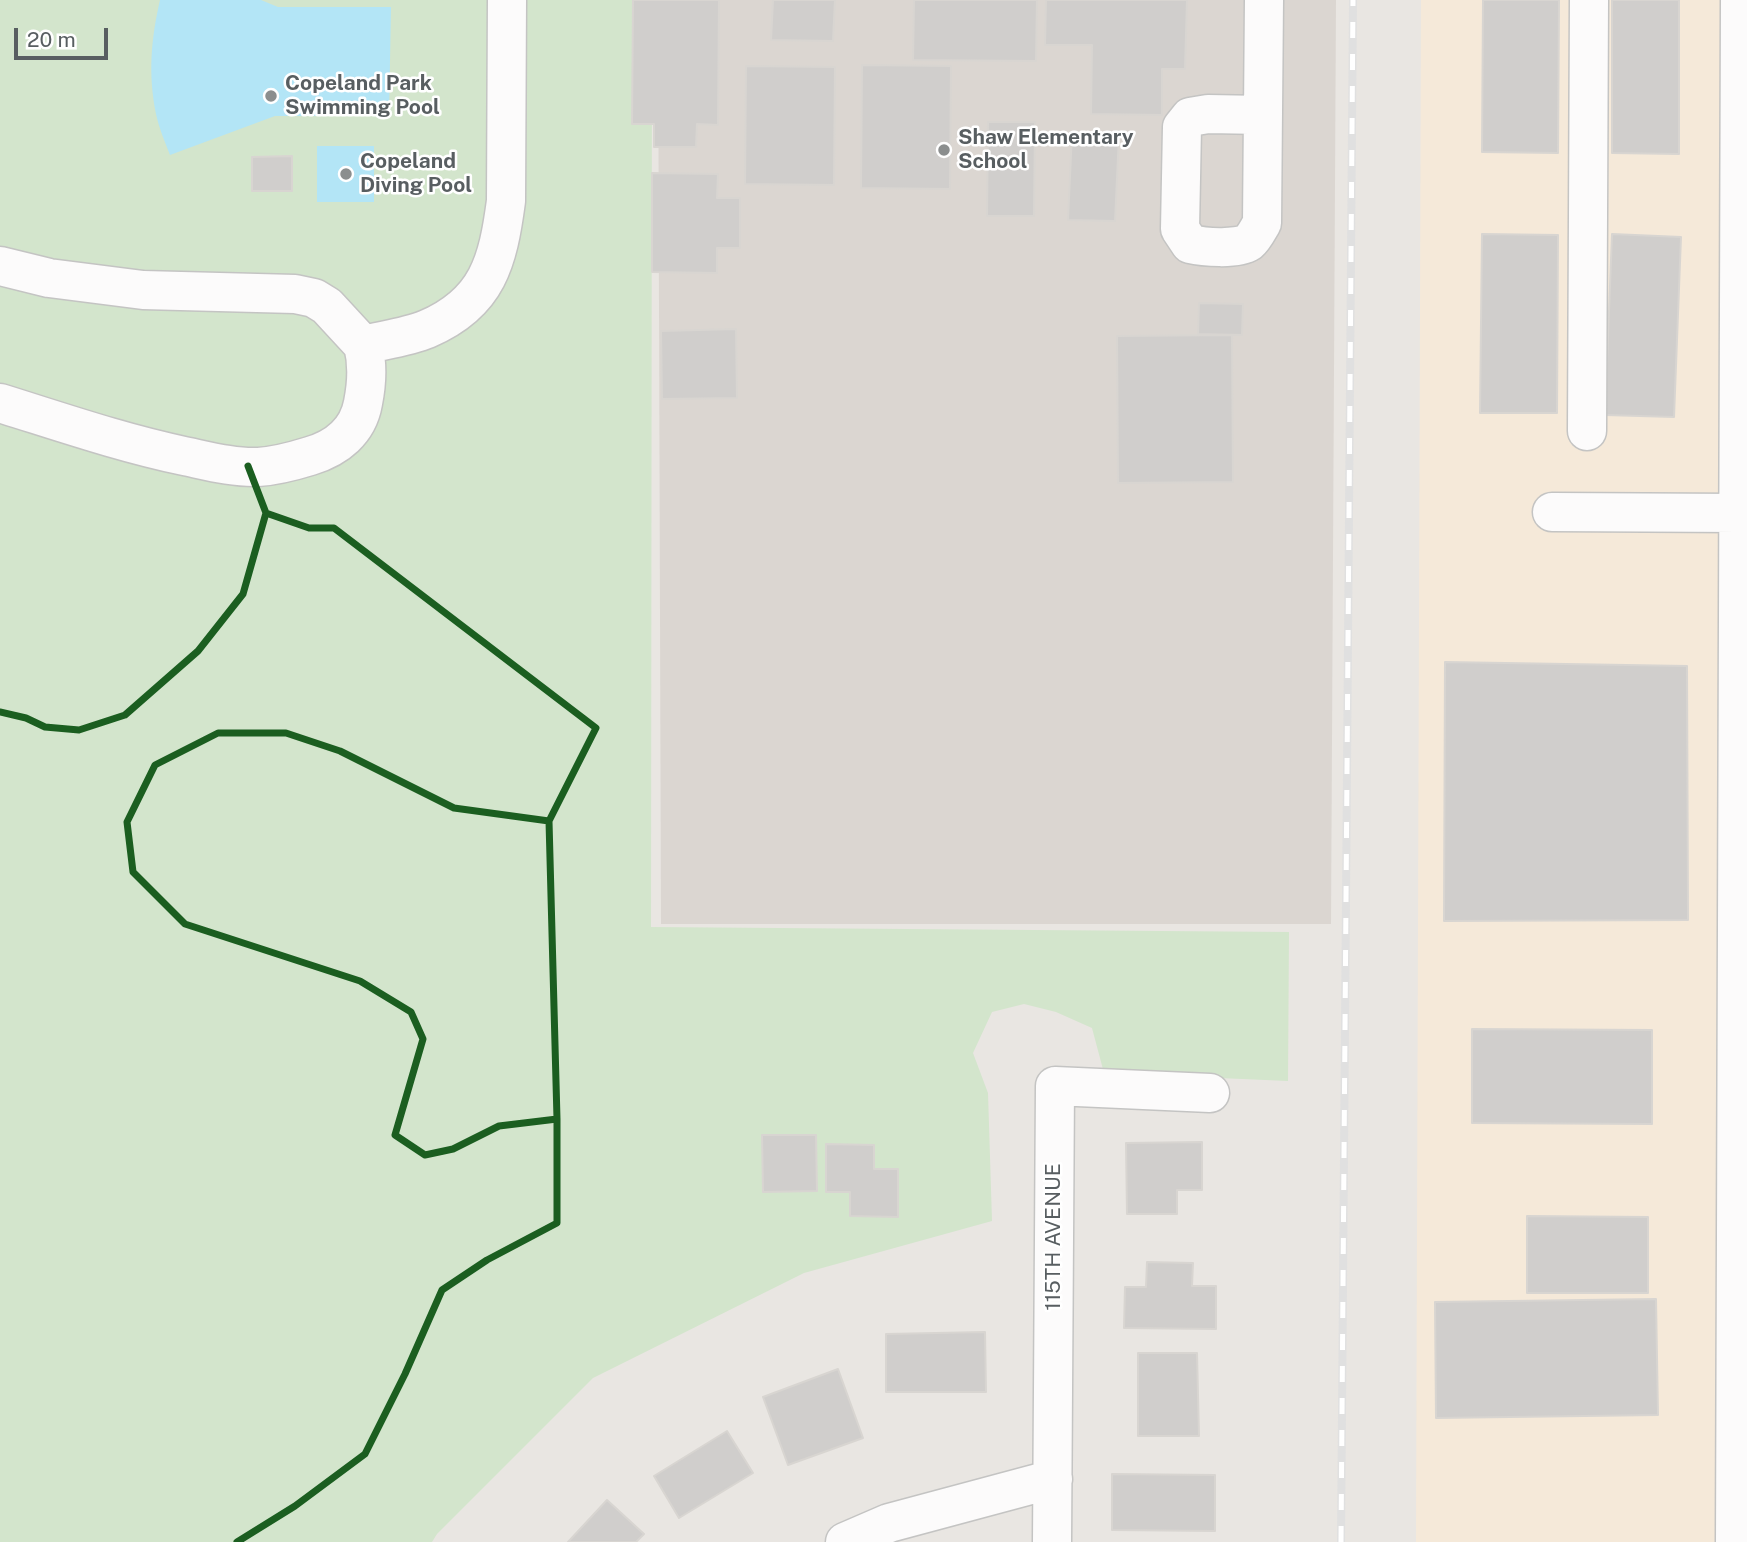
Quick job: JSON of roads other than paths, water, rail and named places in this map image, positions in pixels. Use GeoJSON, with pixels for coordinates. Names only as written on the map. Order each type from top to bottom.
{"type":"FeatureCollection","features":[{"type":"Feature","properties":{"kind":"street"},"geometry":{"type":"LineString","coordinates":[[363,345],[426,329],[457,313],[479,291],[491,271],[502,232],[506,201],[507,0]]}},
{"type":"Feature","properties":{"kind":"street"},"geometry":{"type":"LineString","coordinates":[[1263,115],[1264,0]]}},
{"type":"Feature","properties":{"kind":"street"},"geometry":{"type":"LineString","coordinates":[[1587,431],[1589,0]]}},
{"type":"Feature","properties":{"kind":"street"},"geometry":{"type":"LineString","coordinates":[[1734,1542],[1734,1362],[1726,1069],[1742,1021],[1727,971],[1742,660],[1738,513],[1743,442],[1740,0],[1747,1]]}},
{"type":"Feature","properties":{"kind":"street"},"geometry":{"type":"LineString","coordinates":[[0,266],[49,278],[143,290],[295,294],[314,298],[327,306],[363,345],[367,373],[362,412],[354,428],[341,442],[326,451],[258,467],[219,464],[139,447],[0,403]]}},
{"type":"Feature","properties":{"kind":"street"},"geometry":{"type":"LineString","coordinates":[[1552,512],[1738,513]]}},
{"type":"Feature","properties":{"kind":"street","name":"115TH AVENUE"},"geometry":{"type":"LineString","coordinates":[[1052,1542],[1055,1086],[1210,1093]]}},
{"type":"Feature","properties":{"kind":"street"},"geometry":{"type":"LineString","coordinates":[[845,1542],[889,1523],[1053,1479]]}},
{"type":"Feature","properties":{"kind":"water","name":"Copeland Park Swimming Pool"},"geometry":{"type":"Polygon","coordinates":[[[160,0],[261,0],[278,7],[391,7],[389,116],[275,116],[170,155],[157,119],[151,71],[154,29],[160,0]]]}},
{"type":"Feature","properties":{"kind":"water","name":"Copeland Diving Pool"},"geometry":{"type":"Polygon","coordinates":[[[317,146],[374,146],[374,202],[317,202],[317,146]]]}},
{"type":"Feature","properties":{"kind":"railway"},"geometry":{"type":"LineString","coordinates":[[1341,1542],[1353,0]]}},
{"type":"Feature","properties":{"kind":"place","name":"Copeland Park Swimming Pool"},"geometry":{"type":"Point","coordinates":[271,96]}},
{"type":"Feature","properties":{"kind":"place","name":"Shaw Elementary School"},"geometry":{"type":"Point","coordinates":[944,150]}},
{"type":"Feature","properties":{"kind":"place","name":"Copeland Diving Pool"},"geometry":{"type":"Point","coordinates":[346,174]}}]}
